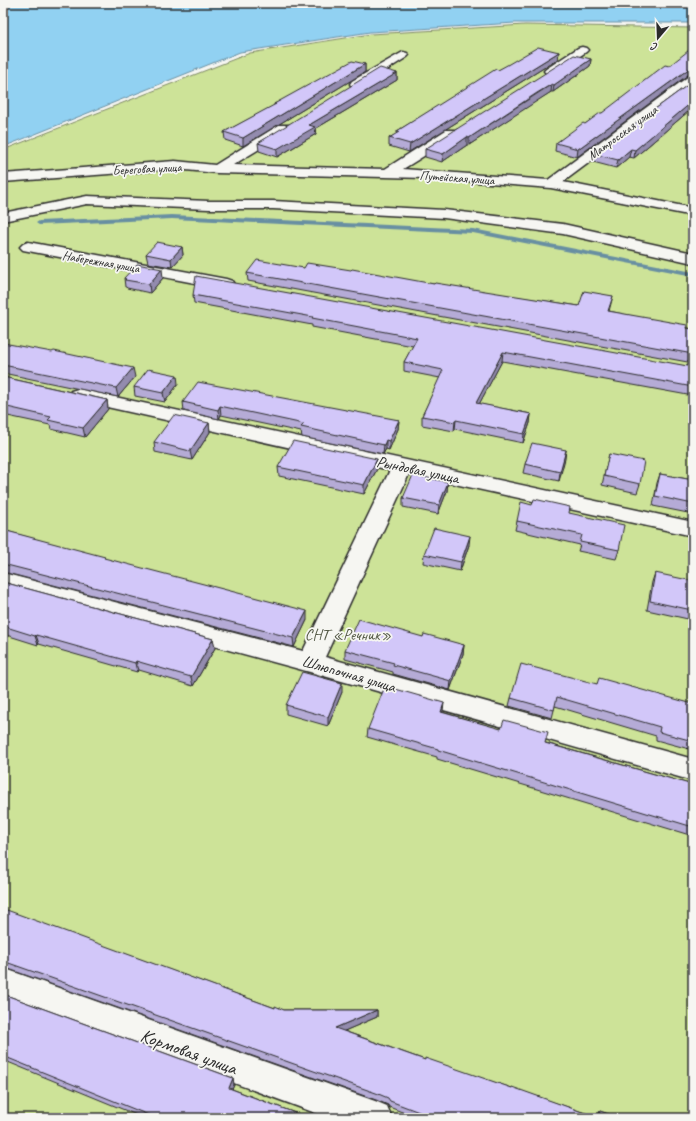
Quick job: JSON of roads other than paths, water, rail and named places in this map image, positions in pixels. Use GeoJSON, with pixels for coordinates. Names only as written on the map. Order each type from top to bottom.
{"type":"FeatureCollection","features":[{"type":"Feature","properties":{"kind":"street"},"geometry":{"type":"LineString","coordinates":[[542,76],[582,50]]}},
{"type":"Feature","properties":{"kind":"street"},"geometry":{"type":"LineString","coordinates":[[343,92],[403,55]]}},
{"type":"Feature","properties":{"kind":"street","name":"Матросская улица"},"geometry":{"type":"LineString","coordinates":[[551,184],[693,79]]}},
{"type":"Feature","properties":{"kind":"street"},"geometry":{"type":"LineString","coordinates":[[217,169],[297,120]]}},
{"type":"Feature","properties":{"kind":"street"},"geometry":{"type":"LineString","coordinates":[[388,173],[462,127]]}},
{"type":"Feature","properties":{"kind":"street","name":"Береговая улица"},"geometry":{"type":"LineString","coordinates":[[3,178],[174,165],[217,169]]}},
{"type":"Feature","properties":{"kind":"street","name":"Путейская улица"},"geometry":{"type":"LineString","coordinates":[[217,169],[426,174],[551,184],[693,212]]}},
{"type":"Feature","properties":{"kind":"street"},"geometry":{"type":"LineString","coordinates":[[3,217],[87,200],[209,205],[273,205],[444,214],[563,229],[693,258]]}},
{"type":"Feature","properties":{"kind":"street","name":"Набережная улица"},"geometry":{"type":"LineString","coordinates":[[28,247],[239,286]]}},
{"type":"Feature","properties":{"kind":"street","name":"Рындовая улица"},"geometry":{"type":"LineString","coordinates":[[57,390],[693,529]]}},
{"type":"Feature","properties":{"kind":"street"},"geometry":{"type":"LineString","coordinates":[[310,662],[402,466]]}},
{"type":"Feature","properties":{"kind":"street","name":"Шлюпочная улица"},"geometry":{"type":"LineString","coordinates":[[3,581],[310,662],[693,770]]}},
{"type":"Feature","properties":{"kind":"street","name":"Кормовая улица"},"geometry":{"type":"LineString","coordinates":[[3,983],[374,1118]]}},
{"type":"Feature","properties":{"kind":"water"},"geometry":{"type":"Polygon","coordinates":[[[3,3],[693,3],[693,23],[515,23],[370,32],[240,52],[3,147],[3,3]]]}},
{"type":"Feature","properties":{"kind":"waterway"},"geometry":{"type":"LineString","coordinates":[[39,223],[172,217],[473,231],[693,274]]}},
{"type":"Feature","properties":{"kind":"park label","name":"СНТ «Речник»"},"geometry":{"type":"Point","coordinates":[348,634]}}]}
